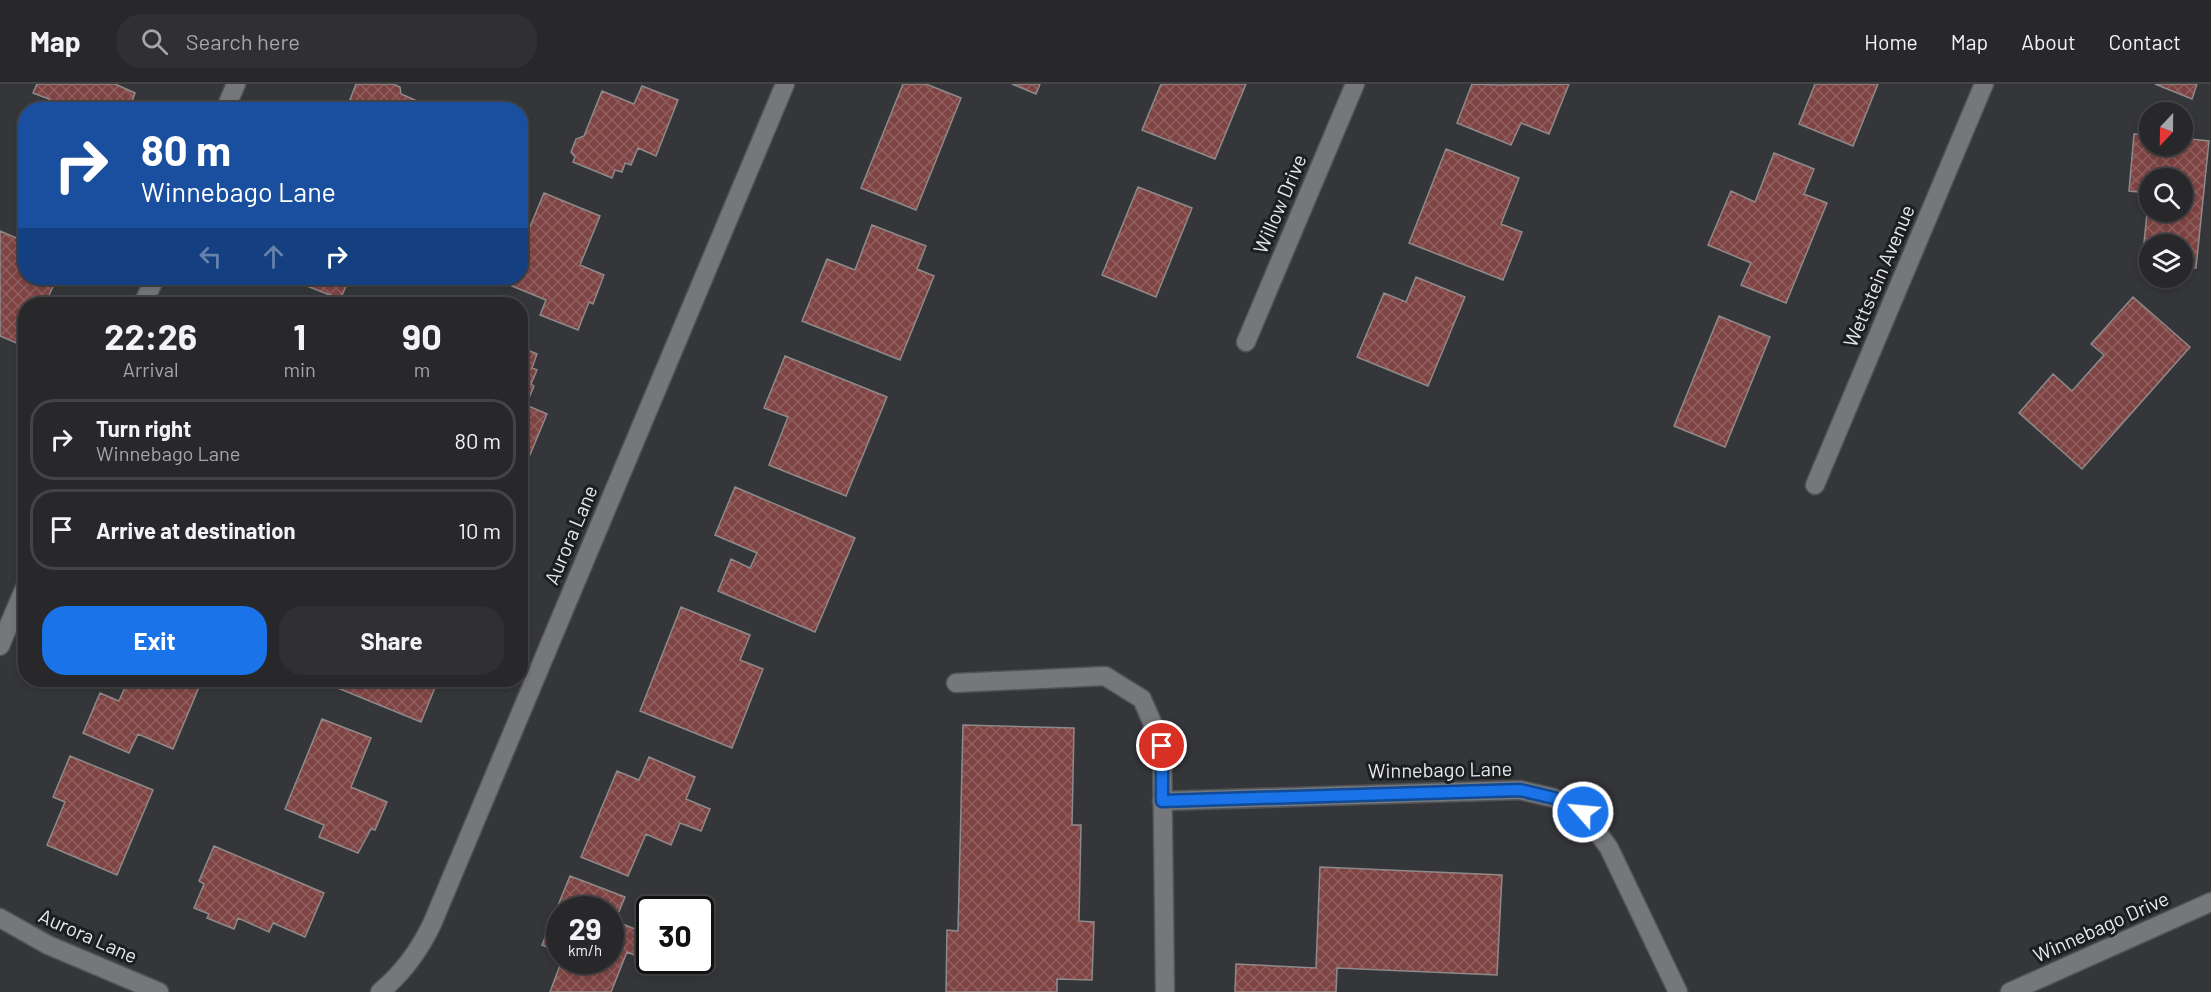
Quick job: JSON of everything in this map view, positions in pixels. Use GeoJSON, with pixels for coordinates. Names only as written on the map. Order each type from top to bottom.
{"type":"FeatureCollection","features":[{"type":"Feature","properties":{"kind":"street"},"geometry":{"type":"LineString","coordinates":[[228,102],[236,84]]}},
{"type":"Feature","properties":{"kind":"street","name":"Aurora Lane"},"geometry":{"type":"LineString","coordinates":[[380,992],[415,955],[432,924],[785,84]]}},
{"type":"Feature","properties":{"kind":"street","name":"Willow Drive"},"geometry":{"type":"LineString","coordinates":[[1246,342],[1354,84]]}},
{"type":"Feature","properties":{"kind":"street","name":"Wettstein Avenue"},"geometry":{"type":"LineString","coordinates":[[1815,485],[1984,84]]}},
{"type":"Feature","properties":{"kind":"street"},"geometry":{"type":"LineString","coordinates":[[0,646],[18,604]]}},
{"type":"Feature","properties":{"kind":"street"},"geometry":{"type":"LineString","coordinates":[[956,683],[1106,676],[1142,699],[1162,746],[1165,992]]}},
{"type":"Feature","properties":{"kind":"street","name":"Winnebago Lane"},"geometry":{"type":"LineString","coordinates":[[1162,801],[1520,790],[1554,798],[1583,812],[1609,848],[1678,992]]}},
{"type":"Feature","properties":{"kind":"street","name":"Winnebago Drive"},"geometry":{"type":"LineString","coordinates":[[2010,992],[2211,902]]}},
{"type":"Feature","properties":{"kind":"street","name":"Aurora Lane"},"geometry":{"type":"LineString","coordinates":[[0,918],[48,945],[159,992]]}},
{"type":"Feature","properties":{"kind":"building"},"geometry":{"type":"Polygon","coordinates":[[[37,84],[115,84],[135,93],[132,102],[48,102],[49,99],[33,93],[37,84]]]}},
{"type":"Feature","properties":{"kind":"building"},"geometry":{"type":"Polygon","coordinates":[[[356,84],[393,84],[400,87],[401,94],[420,102],[349,102],[356,84]]]}},
{"type":"Feature","properties":{"kind":"building"},"geometry":{"type":"Polygon","coordinates":[[[903,84],[926,84],[961,98],[916,210],[861,188],[903,84]]]}},
{"type":"Feature","properties":{"kind":"building"},"geometry":{"type":"Polygon","coordinates":[[[1012,84],[1040,84],[1036,94],[1012,84]]]}},
{"type":"Feature","properties":{"kind":"building"},"geometry":{"type":"Polygon","coordinates":[[[1161,84],[1246,84],[1215,159],[1142,130],[1161,84]]]}},
{"type":"Feature","properties":{"kind":"building"},"geometry":{"type":"Polygon","coordinates":[[[1472,84],[1569,84],[1549,134],[1521,123],[1511,145],[1457,123],[1472,84]]]}},
{"type":"Feature","properties":{"kind":"building"},"geometry":{"type":"Polygon","coordinates":[[[1815,84],[1878,84],[1853,146],[1799,124],[1815,84]]]}},
{"type":"Feature","properties":{"kind":"building"},"geometry":{"type":"Polygon","coordinates":[[[2155,84],[2197,84],[2192,99],[2155,84]]]}},
{"type":"Feature","properties":{"kind":"building"},"geometry":{"type":"Polygon","coordinates":[[[642,86],[678,100],[656,156],[638,148],[631,165],[625,163],[622,172],[615,170],[612,178],[573,162],[575,157],[571,152],[576,139],[584,136],[602,91],[634,104],[642,86]]]}},
{"type":"Feature","properties":{"kind":"building"},"geometry":{"type":"Polygon","coordinates":[[[2134,134],[2139,134],[2139,156],[2193,156],[2193,139],[2209,141],[2196,268],[2193,268],[2193,234],[2145,234],[2146,222],[2193,222],[2193,168],[2139,168],[2139,192],[2129,191],[2134,134]]]}},
{"type":"Feature","properties":{"kind":"building"},"geometry":{"type":"Polygon","coordinates":[[[1446,149],[1519,178],[1501,224],[1522,232],[1503,280],[1409,243],[1446,149]]]}},
{"type":"Feature","properties":{"kind":"building"},"geometry":{"type":"Polygon","coordinates":[[[1774,153],[1814,169],[1804,194],[1827,203],[1786,303],[1741,285],[1751,263],[1708,245],[1731,191],[1755,202],[1774,153]]]}},
{"type":"Feature","properties":{"kind":"building"},"geometry":{"type":"Polygon","coordinates":[[[1138,187],[1192,208],[1156,297],[1102,275],[1138,187]]]}},
{"type":"Feature","properties":{"kind":"building"},"geometry":{"type":"Polygon","coordinates":[[[544,193],[600,216],[580,265],[604,275],[593,304],[589,302],[578,330],[540,315],[546,300],[509,285],[528,285],[528,232],[544,193]]]}},
{"type":"Feature","properties":{"kind":"building"},"geometry":{"type":"Polygon","coordinates":[[[872,225],[926,246],[917,269],[934,276],[900,360],[802,321],[827,259],[855,270],[872,225]]]}},
{"type":"Feature","properties":{"kind":"building"},"geometry":{"type":"Polygon","coordinates":[[[0,231],[18,239],[18,285],[54,285],[48,297],[18,297],[18,344],[0,336],[0,231]]]}},
{"type":"Feature","properties":{"kind":"building"},"geometry":{"type":"Polygon","coordinates":[[[1416,277],[1465,297],[1428,386],[1357,357],[1384,293],[1406,302],[1416,277]]]}},
{"type":"Feature","properties":{"kind":"building"},"geometry":{"type":"Polygon","coordinates":[[[304,285],[347,285],[341,297],[335,297],[304,285]]]}},
{"type":"Feature","properties":{"kind":"building"},"geometry":{"type":"Polygon","coordinates":[[[2133,297],[2190,347],[2082,469],[2019,413],[2053,374],[2072,391],[2104,355],[2091,344],[2133,297]]]}},
{"type":"Feature","properties":{"kind":"building"},"geometry":{"type":"Polygon","coordinates":[[[1719,316],[1770,337],[1725,447],[1674,426],[1719,316]]]}},
{"type":"Feature","properties":{"kind":"building"},"geometry":{"type":"Polygon","coordinates":[[[528,350],[537,354],[532,368],[537,370],[531,384],[534,386],[528,400],[528,350]]]}},
{"type":"Feature","properties":{"kind":"building"},"geometry":{"type":"Polygon","coordinates":[[[785,356],[887,397],[846,496],[769,465],[788,417],[764,408],[785,356]]]}},
{"type":"Feature","properties":{"kind":"building"},"geometry":{"type":"Polygon","coordinates":[[[528,406],[547,414],[528,457],[528,406]]]}},
{"type":"Feature","properties":{"kind":"building"},"geometry":{"type":"Polygon","coordinates":[[[735,487],[855,538],[815,632],[718,591],[731,559],[750,568],[757,553],[715,535],[735,487]]]}},
{"type":"Feature","properties":{"kind":"building"},"geometry":{"type":"Polygon","coordinates":[[[681,607],[750,635],[740,660],[763,669],[732,748],[640,711],[681,607]]]}},
{"type":"Feature","properties":{"kind":"building"},"geometry":{"type":"Polygon","coordinates":[[[125,687],[199,687],[173,749],[138,734],[129,753],[83,733],[100,693],[119,701],[125,687]]]}},
{"type":"Feature","properties":{"kind":"building"},"geometry":{"type":"Polygon","coordinates":[[[335,687],[435,687],[421,722],[335,687]]]}},
{"type":"Feature","properties":{"kind":"building"},"geometry":{"type":"Polygon","coordinates":[[[322,719],[371,738],[351,787],[387,802],[375,830],[371,829],[358,853],[319,837],[324,825],[285,809],[322,719]]]}},
{"type":"Feature","properties":{"kind":"building"},"geometry":{"type":"Polygon","coordinates":[[[963,725],[1074,728],[1072,825],[1081,825],[1079,921],[1094,922],[1092,980],[1057,979],[1057,992],[946,992],[947,930],[958,931],[963,725]]]}},
{"type":"Feature","properties":{"kind":"building"},"geometry":{"type":"Polygon","coordinates":[[[70,756],[153,790],[117,875],[47,845],[65,802],[53,797],[70,756]]]}},
{"type":"Feature","properties":{"kind":"building"},"geometry":{"type":"Polygon","coordinates":[[[649,757],[695,777],[686,799],[710,809],[701,831],[680,823],[671,845],[646,834],[628,876],[581,857],[617,771],[639,780],[649,757]]]}},
{"type":"Feature","properties":{"kind":"building"},"geometry":{"type":"Polygon","coordinates":[[[214,846],[324,893],[305,937],[273,923],[269,932],[238,918],[234,929],[207,918],[209,914],[194,908],[204,884],[199,881],[214,846]]]}},
{"type":"Feature","properties":{"kind":"building"},"geometry":{"type":"Polygon","coordinates":[[[1320,867],[1502,875],[1497,975],[1337,968],[1336,992],[1235,992],[1236,964],[1316,968],[1320,867]]]}},
{"type":"Feature","properties":{"kind":"building"},"geometry":{"type":"Polygon","coordinates":[[[570,876],[622,896],[562,896],[570,876]]]}},
{"type":"Feature","properties":{"kind":"building"},"geometry":{"type":"Polygon","coordinates":[[[624,925],[636,929],[636,956],[627,952],[624,960],[624,925]]]}},
{"type":"Feature","properties":{"kind":"building"},"geometry":{"type":"Polygon","coordinates":[[[546,935],[546,947],[542,945],[546,935]]]}},
{"type":"Feature","properties":{"kind":"building"},"geometry":{"type":"Polygon","coordinates":[[[557,974],[618,974],[611,992],[550,992],[557,974]]]}},
{"type":"Feature","properties":{"kind":"route"},"geometry":{"type":"LineString","coordinates":[[1162,746],[1162,801],[1520,790],[1554,798],[1583,812]]}}]}
